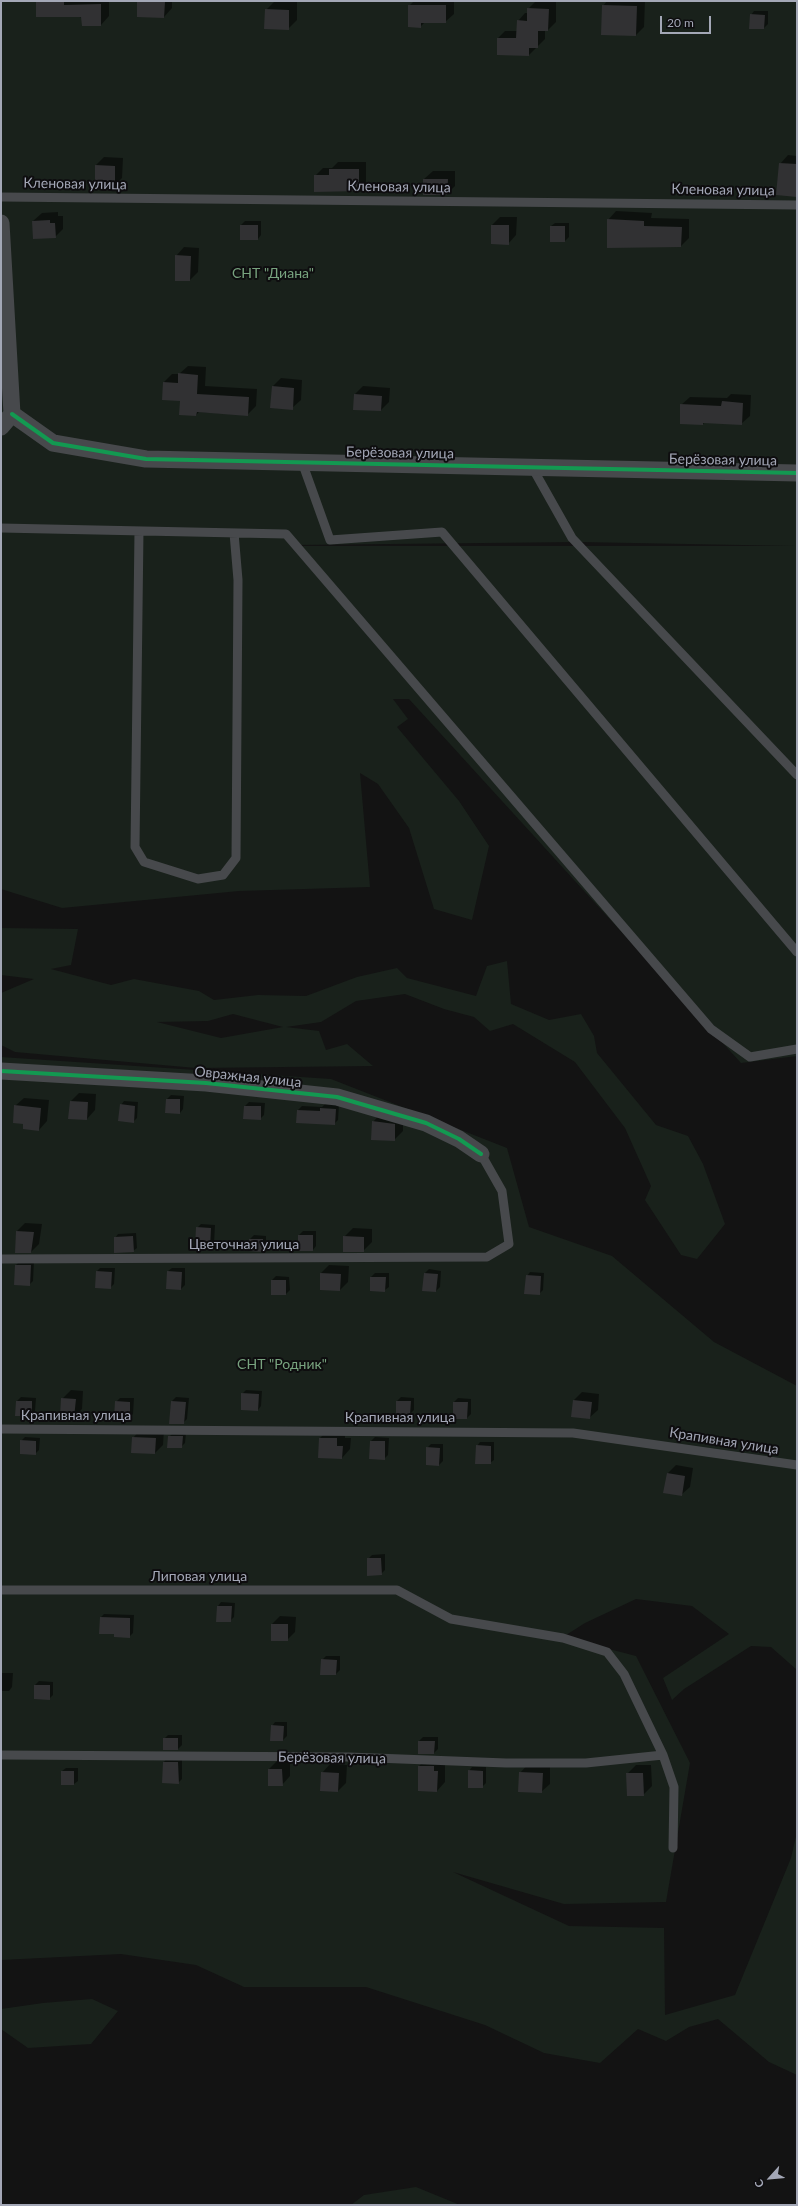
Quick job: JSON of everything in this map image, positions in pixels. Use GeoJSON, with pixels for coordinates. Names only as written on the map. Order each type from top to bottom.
{"type":"FeatureCollection","features":[{"type":"Feature","properties":{"kind":"street"},"geometry":{"type":"LineString","coordinates":[[1,223],[6,421]]}},
{"type":"Feature","properties":{"kind":"street","name":"Берёзовая улица"},"geometry":{"type":"LineString","coordinates":[[6,421],[53,443],[146,459],[797,472]]}},
{"type":"Feature","properties":{"kind":"street","name":"Овражная улица"},"geometry":{"type":"LineString","coordinates":[[1,1072],[206,1083],[336,1097],[426,1123],[458,1139],[481,1154]]}},
{"type":"Feature","properties":{"kind":"lane","name":"Кленовая улица"},"geometry":{"type":"LineString","coordinates":[[1,197],[797,205]]}},
{"type":"Feature","properties":{"kind":"lane"},"geometry":{"type":"LineString","coordinates":[[302,462],[330,540],[442,532],[797,952]]}},
{"type":"Feature","properties":{"kind":"lane"},"geometry":{"type":"LineString","coordinates":[[532,467],[572,538],[797,775]]}},
{"type":"Feature","properties":{"kind":"lane"},"geometry":{"type":"LineString","coordinates":[[1,528],[286,534],[711,1029],[750,1056],[797,1049]]}},
{"type":"Feature","properties":{"kind":"lane"},"geometry":{"type":"LineString","coordinates":[[139,531],[135,847],[144,862],[198,879],[223,875],[236,858],[238,580],[234,533]]}},
{"type":"Feature","properties":{"kind":"lane","name":"Цветочная улица"},"geometry":{"type":"LineString","coordinates":[[1,1259],[486,1257],[509,1244],[502,1191],[481,1154]]}},
{"type":"Feature","properties":{"kind":"lane","name":"Крапивная улица"},"geometry":{"type":"LineString","coordinates":[[1,1429],[573,1432],[796,1466]]}},
{"type":"Feature","properties":{"kind":"lane","name":"Липовая улица"},"geometry":{"type":"LineString","coordinates":[[1,1590],[397,1590],[451,1619],[563,1638],[607,1652],[624,1674],[663,1756]]}},
{"type":"Feature","properties":{"kind":"lane","name":"Берёзовая улица"},"geometry":{"type":"LineString","coordinates":[[1,1756],[349,1757],[522,1763],[586,1763],[663,1756]]}},
{"type":"Feature","properties":{"kind":"lane"},"geometry":{"type":"LineString","coordinates":[[663,1756],[674,1787],[673,1848]]}},
{"type":"Feature","properties":{"kind":"green space","name":"СНТ \"Диана\""},"geometry":{"type":"Polygon","coordinates":[[[1,1],[797,1],[797,1056],[741,1063],[409,699],[393,699],[408,719],[397,727],[459,801],[489,846],[472,920],[434,909],[409,828],[378,784],[360,773],[370,887],[239,891],[62,908],[1,889],[1,1]],[[579,542],[296,545],[296,546],[795,546],[579,542]]]}},
{"type":"Feature","properties":{"kind":"green space"},"geometry":{"type":"Polygon","coordinates":[[[1,928],[78,929],[71,965],[51,969],[111,985],[134,979],[199,991],[214,1000],[258,995],[306,996],[357,977],[397,968],[407,978],[476,996],[487,966],[507,961],[511,1004],[549,1020],[581,1014],[594,1036],[597,1053],[656,1125],[688,1136],[703,1164],[725,1224],[697,1259],[681,1255],[645,1200],[651,1186],[625,1128],[575,1062],[513,1024],[490,1031],[474,1017],[444,1009],[405,994],[356,1001],[321,1022],[286,1027],[319,1031],[326,1050],[347,1044],[373,1066],[196,1068],[15,1052],[1,1045],[1,993],[34,979],[1,975],[1,928]],[[233,1014],[208,1021],[157,1022],[221,1038],[283,1027],[233,1014]]]}},
{"type":"Feature","properties":{"kind":"green space","name":"СНТ \"Родник\""},"geometry":{"type":"Polygon","coordinates":[[[1,1057],[331,1079],[507,1148],[529,1227],[612,1256],[714,1342],[797,1386],[797,1670],[771,1647],[751,1646],[684,1689],[672,1700],[663,1678],[729,1634],[692,1606],[636,1599],[585,1623],[563,1637],[636,1656],[690,1763],[666,1902],[564,1904],[453,1872],[569,1926],[664,1928],[665,2015],[735,1995],[791,1858],[797,1832],[797,2075],[769,2062],[718,2019],[689,2027],[666,2041],[638,2029],[600,2063],[544,2053],[485,2025],[366,1987],[244,1987],[196,1965],[121,1954],[1,1960],[1,1057]]]}},
{"type":"Feature","properties":{"kind":"green space"},"geometry":{"type":"Polygon","coordinates":[[[92,1999],[118,2011],[91,2044],[28,2048],[1,2029],[1,2009],[43,2003],[92,1999]]]}},
{"type":"Feature","properties":{"kind":"green space"},"geometry":{"type":"Polygon","coordinates":[[[416,2187],[460,2205],[351,2205],[364,2195],[416,2187]]]}},
{"type":"Feature","properties":{"kind":"building"},"geometry":{"type":"Polygon","coordinates":[[[36,1],[64,1],[64,5],[101,4],[101,26],[82,26],[81,17],[36,17],[36,1]]]}},
{"type":"Feature","properties":{"kind":"building"},"geometry":{"type":"Polygon","coordinates":[[[137,1],[165,2],[164,18],[137,17],[137,1]]]}},
{"type":"Feature","properties":{"kind":"building"},"geometry":{"type":"Polygon","coordinates":[[[408,5],[446,5],[446,23],[421,23],[421,28],[408,27],[408,5]]]}},
{"type":"Feature","properties":{"kind":"building"},"geometry":{"type":"Polygon","coordinates":[[[602,5],[637,6],[636,36],[601,35],[602,5]]]}},
{"type":"Feature","properties":{"kind":"building"},"geometry":{"type":"Polygon","coordinates":[[[527,8],[549,9],[548,31],[538,31],[538,48],[529,48],[529,56],[497,55],[497,38],[516,38],[517,20],[527,21],[527,8]]]}},
{"type":"Feature","properties":{"kind":"building"},"geometry":{"type":"Polygon","coordinates":[[[265,9],[289,10],[289,30],[264,29],[265,9]]]}},
{"type":"Feature","properties":{"kind":"building"},"geometry":{"type":"Polygon","coordinates":[[[750,14],[765,15],[764,29],[749,29],[750,14]]]}},
{"type":"Feature","properties":{"kind":"building"},"geometry":{"type":"Polygon","coordinates":[[[779,163],[797,164],[797,197],[776,195],[779,163]]]}},
{"type":"Feature","properties":{"kind":"building"},"geometry":{"type":"Polygon","coordinates":[[[95,165],[115,166],[115,187],[95,187],[95,165]]]}},
{"type":"Feature","properties":{"kind":"building"},"geometry":{"type":"Polygon","coordinates":[[[329,169],[359,169],[359,191],[314,192],[314,175],[329,175],[329,169]]]}},
{"type":"Feature","properties":{"kind":"building"},"geometry":{"type":"Polygon","coordinates":[[[423,179],[448,179],[447,195],[423,195],[423,179]]]}},
{"type":"Feature","properties":{"kind":"building"},"geometry":{"type":"Polygon","coordinates":[[[607,219],[644,221],[644,226],[682,227],[681,247],[607,248],[607,219]]]}},
{"type":"Feature","properties":{"kind":"building"},"geometry":{"type":"Polygon","coordinates":[[[50,220],[50,223],[55,223],[56,238],[33,239],[32,221],[50,220]]]}},
{"type":"Feature","properties":{"kind":"building"},"geometry":{"type":"Polygon","coordinates":[[[240,225],[258,225],[258,240],[240,240],[240,225]]]}},
{"type":"Feature","properties":{"kind":"building"},"geometry":{"type":"Polygon","coordinates":[[[491,225],[509,225],[509,245],[491,244],[491,225]]]}},
{"type":"Feature","properties":{"kind":"building"},"geometry":{"type":"Polygon","coordinates":[[[550,226],[565,226],[565,242],[550,242],[550,226]]]}},
{"type":"Feature","properties":{"kind":"building"},"geometry":{"type":"Polygon","coordinates":[[[175,255],[191,256],[190,281],[175,281],[175,255]]]}},
{"type":"Feature","properties":{"kind":"building"},"geometry":{"type":"Polygon","coordinates":[[[178,373],[198,375],[197,394],[249,397],[248,416],[197,412],[196,416],[179,415],[180,401],[162,400],[163,382],[178,383],[178,373]]]}},
{"type":"Feature","properties":{"kind":"building"},"geometry":{"type":"Polygon","coordinates":[[[272,386],[294,388],[293,410],[270,408],[272,386]]]}},
{"type":"Feature","properties":{"kind":"building"},"geometry":{"type":"Polygon","coordinates":[[[354,394],[382,396],[381,411],[353,410],[354,394]]]}},
{"type":"Feature","properties":{"kind":"building"},"geometry":{"type":"Polygon","coordinates":[[[722,401],[743,403],[742,425],[703,423],[703,425],[680,424],[680,404],[721,406],[722,401]]]}},
{"type":"Feature","properties":{"kind":"building"},"geometry":{"type":"Polygon","coordinates":[[[166,1099],[180,1099],[180,1114],[165,1113],[166,1099]]]}},
{"type":"Feature","properties":{"kind":"building"},"geometry":{"type":"Polygon","coordinates":[[[70,1101],[88,1102],[87,1120],[68,1119],[70,1101]]]}},
{"type":"Feature","properties":{"kind":"building"},"geometry":{"type":"Polygon","coordinates":[[[120,1104],[135,1106],[134,1123],[118,1121],[120,1104]]]}},
{"type":"Feature","properties":{"kind":"building"},"geometry":{"type":"Polygon","coordinates":[[[14,1105],[41,1108],[39,1131],[23,1129],[23,1124],[13,1123],[14,1105]]]}},
{"type":"Feature","properties":{"kind":"building"},"geometry":{"type":"Polygon","coordinates":[[[244,1106],[261,1106],[261,1120],[243,1119],[244,1106]]]}},
{"type":"Feature","properties":{"kind":"building"},"geometry":{"type":"Polygon","coordinates":[[[320,1108],[336,1109],[335,1125],[296,1123],[297,1110],[320,1111],[320,1108]]]}},
{"type":"Feature","properties":{"kind":"building"},"geometry":{"type":"Polygon","coordinates":[[[372,1121],[395,1124],[395,1141],[371,1140],[372,1121]]]}},
{"type":"Feature","properties":{"kind":"building"},"geometry":{"type":"Polygon","coordinates":[[[196,1227],[211,1228],[210,1249],[195,1248],[196,1227]]]}},
{"type":"Feature","properties":{"kind":"building"},"geometry":{"type":"Polygon","coordinates":[[[16,1231],[34,1232],[31,1253],[15,1253],[16,1231]]]}},
{"type":"Feature","properties":{"kind":"building"},"geometry":{"type":"Polygon","coordinates":[[[298,1235],[313,1235],[313,1251],[298,1251],[298,1235]]]}},
{"type":"Feature","properties":{"kind":"building"},"geometry":{"type":"Polygon","coordinates":[[[133,1236],[134,1252],[114,1253],[114,1237],[133,1236]]]}},
{"type":"Feature","properties":{"kind":"building"},"geometry":{"type":"Polygon","coordinates":[[[343,1236],[364,1237],[364,1252],[343,1252],[343,1236]]]}},
{"type":"Feature","properties":{"kind":"building"},"geometry":{"type":"Polygon","coordinates":[[[249,1239],[263,1239],[263,1252],[248,1251],[249,1239]]]}},
{"type":"Feature","properties":{"kind":"building"},"geometry":{"type":"Polygon","coordinates":[[[15,1265],[31,1265],[30,1286],[14,1285],[15,1265]]]}},
{"type":"Feature","properties":{"kind":"building"},"geometry":{"type":"Polygon","coordinates":[[[96,1271],[112,1272],[111,1289],[95,1288],[96,1271]]]}},
{"type":"Feature","properties":{"kind":"building"},"geometry":{"type":"Polygon","coordinates":[[[167,1271],[182,1272],[181,1290],[166,1289],[167,1271]]]}},
{"type":"Feature","properties":{"kind":"building"},"geometry":{"type":"Polygon","coordinates":[[[320,1273],[341,1274],[340,1291],[320,1290],[320,1273]]]}},
{"type":"Feature","properties":{"kind":"building"},"geometry":{"type":"Polygon","coordinates":[[[424,1273],[438,1274],[436,1292],[422,1291],[424,1273]]]}},
{"type":"Feature","properties":{"kind":"building"},"geometry":{"type":"Polygon","coordinates":[[[526,1275],[541,1276],[540,1295],[524,1294],[526,1275]]]}},
{"type":"Feature","properties":{"kind":"building"},"geometry":{"type":"Polygon","coordinates":[[[370,1277],[386,1277],[385,1292],[370,1291],[370,1277]]]}},
{"type":"Feature","properties":{"kind":"building"},"geometry":{"type":"Polygon","coordinates":[[[271,1280],[286,1280],[286,1295],[271,1295],[271,1280]]]}},
{"type":"Feature","properties":{"kind":"building"},"geometry":{"type":"Polygon","coordinates":[[[241,1393],[259,1394],[258,1411],[241,1410],[241,1393]]]}},
{"type":"Feature","properties":{"kind":"building"},"geometry":{"type":"Polygon","coordinates":[[[61,1398],[76,1399],[74,1418],[60,1417],[61,1398]]]}},
{"type":"Feature","properties":{"kind":"building"},"geometry":{"type":"Polygon","coordinates":[[[573,1400],[592,1402],[590,1419],[571,1417],[573,1400]]]}},
{"type":"Feature","properties":{"kind":"building"},"geometry":{"type":"Polygon","coordinates":[[[16,1401],[32,1401],[32,1416],[15,1416],[16,1401]]]}},
{"type":"Feature","properties":{"kind":"building"},"geometry":{"type":"Polygon","coordinates":[[[115,1401],[130,1402],[130,1419],[114,1418],[115,1401]]]}},
{"type":"Feature","properties":{"kind":"building"},"geometry":{"type":"Polygon","coordinates":[[[171,1401],[186,1402],[184,1424],[169,1424],[171,1401]]]}},
{"type":"Feature","properties":{"kind":"building"},"geometry":{"type":"Polygon","coordinates":[[[396,1401],[411,1401],[410,1415],[396,1414],[396,1401]]]}},
{"type":"Feature","properties":{"kind":"building"},"geometry":{"type":"Polygon","coordinates":[[[453,1402],[468,1402],[467,1419],[453,1419],[453,1402]]]}},
{"type":"Feature","properties":{"kind":"building"},"geometry":{"type":"Polygon","coordinates":[[[168,1436],[183,1436],[182,1448],[167,1448],[168,1436]]]}},
{"type":"Feature","properties":{"kind":"building"},"geometry":{"type":"Polygon","coordinates":[[[132,1437],[156,1438],[155,1454],[131,1453],[132,1437]]]}},
{"type":"Feature","properties":{"kind":"building"},"geometry":{"type":"Polygon","coordinates":[[[319,1438],[337,1438],[337,1446],[343,1446],[342,1459],[318,1458],[319,1438]]]}},
{"type":"Feature","properties":{"kind":"building"},"geometry":{"type":"Polygon","coordinates":[[[20,1440],[36,1441],[36,1455],[20,1454],[20,1440]]]}},
{"type":"Feature","properties":{"kind":"building"},"geometry":{"type":"Polygon","coordinates":[[[370,1441],[385,1441],[385,1460],[369,1459],[370,1441]]]}},
{"type":"Feature","properties":{"kind":"building"},"geometry":{"type":"Polygon","coordinates":[[[476,1445],[491,1446],[491,1464],[475,1464],[476,1445]]]}},
{"type":"Feature","properties":{"kind":"building"},"geometry":{"type":"Polygon","coordinates":[[[426,1447],[440,1448],[439,1466],[426,1465],[426,1447]]]}},
{"type":"Feature","properties":{"kind":"building"},"geometry":{"type":"Polygon","coordinates":[[[667,1473],[685,1476],[682,1496],[663,1493],[667,1473]]]}},
{"type":"Feature","properties":{"kind":"building"},"geometry":{"type":"Polygon","coordinates":[[[367,1558],[381,1558],[382,1575],[367,1576],[367,1558]]]}},
{"type":"Feature","properties":{"kind":"building"},"geometry":{"type":"Polygon","coordinates":[[[217,1606],[232,1606],[231,1622],[216,1622],[217,1606]]]}},
{"type":"Feature","properties":{"kind":"building"},"geometry":{"type":"Polygon","coordinates":[[[100,1617],[130,1618],[130,1638],[114,1637],[114,1634],[99,1634],[100,1617]]]}},
{"type":"Feature","properties":{"kind":"building"},"geometry":{"type":"Polygon","coordinates":[[[271,1624],[288,1624],[288,1641],[271,1641],[271,1624]]]}},
{"type":"Feature","properties":{"kind":"building"},"geometry":{"type":"Polygon","coordinates":[[[321,1659],[337,1660],[336,1675],[320,1675],[321,1659]]]}},
{"type":"Feature","properties":{"kind":"building"},"geometry":{"type":"Polygon","coordinates":[[[34,1685],[50,1685],[50,1700],[34,1699],[34,1685]]]}},
{"type":"Feature","properties":{"kind":"building"},"geometry":{"type":"Polygon","coordinates":[[[271,1725],[284,1726],[283,1741],[270,1741],[271,1725]]]}},
{"type":"Feature","properties":{"kind":"building"},"geometry":{"type":"Polygon","coordinates":[[[163,1738],[178,1738],[178,1750],[163,1750],[163,1738]]]}},
{"type":"Feature","properties":{"kind":"building"},"geometry":{"type":"Polygon","coordinates":[[[418,1741],[435,1741],[434,1754],[418,1754],[418,1741]]]}},
{"type":"Feature","properties":{"kind":"building"},"geometry":{"type":"Polygon","coordinates":[[[163,1762],[178,1762],[179,1784],[162,1783],[163,1762]]]}},
{"type":"Feature","properties":{"kind":"building"},"geometry":{"type":"Polygon","coordinates":[[[418,1766],[434,1766],[434,1771],[438,1771],[437,1792],[418,1791],[418,1766]]]}},
{"type":"Feature","properties":{"kind":"building"},"geometry":{"type":"Polygon","coordinates":[[[268,1769],[282,1769],[283,1786],[268,1786],[268,1769]]]}},
{"type":"Feature","properties":{"kind":"building"},"geometry":{"type":"Polygon","coordinates":[[[468,1770],[483,1771],[483,1788],[468,1788],[468,1770]]]}},
{"type":"Feature","properties":{"kind":"building"},"geometry":{"type":"Polygon","coordinates":[[[61,1771],[74,1771],[74,1785],[61,1785],[61,1771]]]}},
{"type":"Feature","properties":{"kind":"building"},"geometry":{"type":"Polygon","coordinates":[[[321,1772],[339,1773],[338,1792],[320,1791],[321,1772]]]}},
{"type":"Feature","properties":{"kind":"building"},"geometry":{"type":"Polygon","coordinates":[[[519,1772],[543,1773],[542,1793],[518,1792],[519,1772]]]}},
{"type":"Feature","properties":{"kind":"building"},"geometry":{"type":"Polygon","coordinates":[[[626,1773],[643,1773],[644,1796],[627,1796],[626,1773]]]}},
{"type":"Feature","properties":{"kind":"cycle path"},"geometry":{"type":"LineString","coordinates":[[12,414],[53,443],[146,459],[797,473]]}},
{"type":"Feature","properties":{"kind":"cycle path"},"geometry":{"type":"LineString","coordinates":[[1,1071],[206,1083],[337,1097],[426,1123],[459,1139],[481,1154]]}}]}
